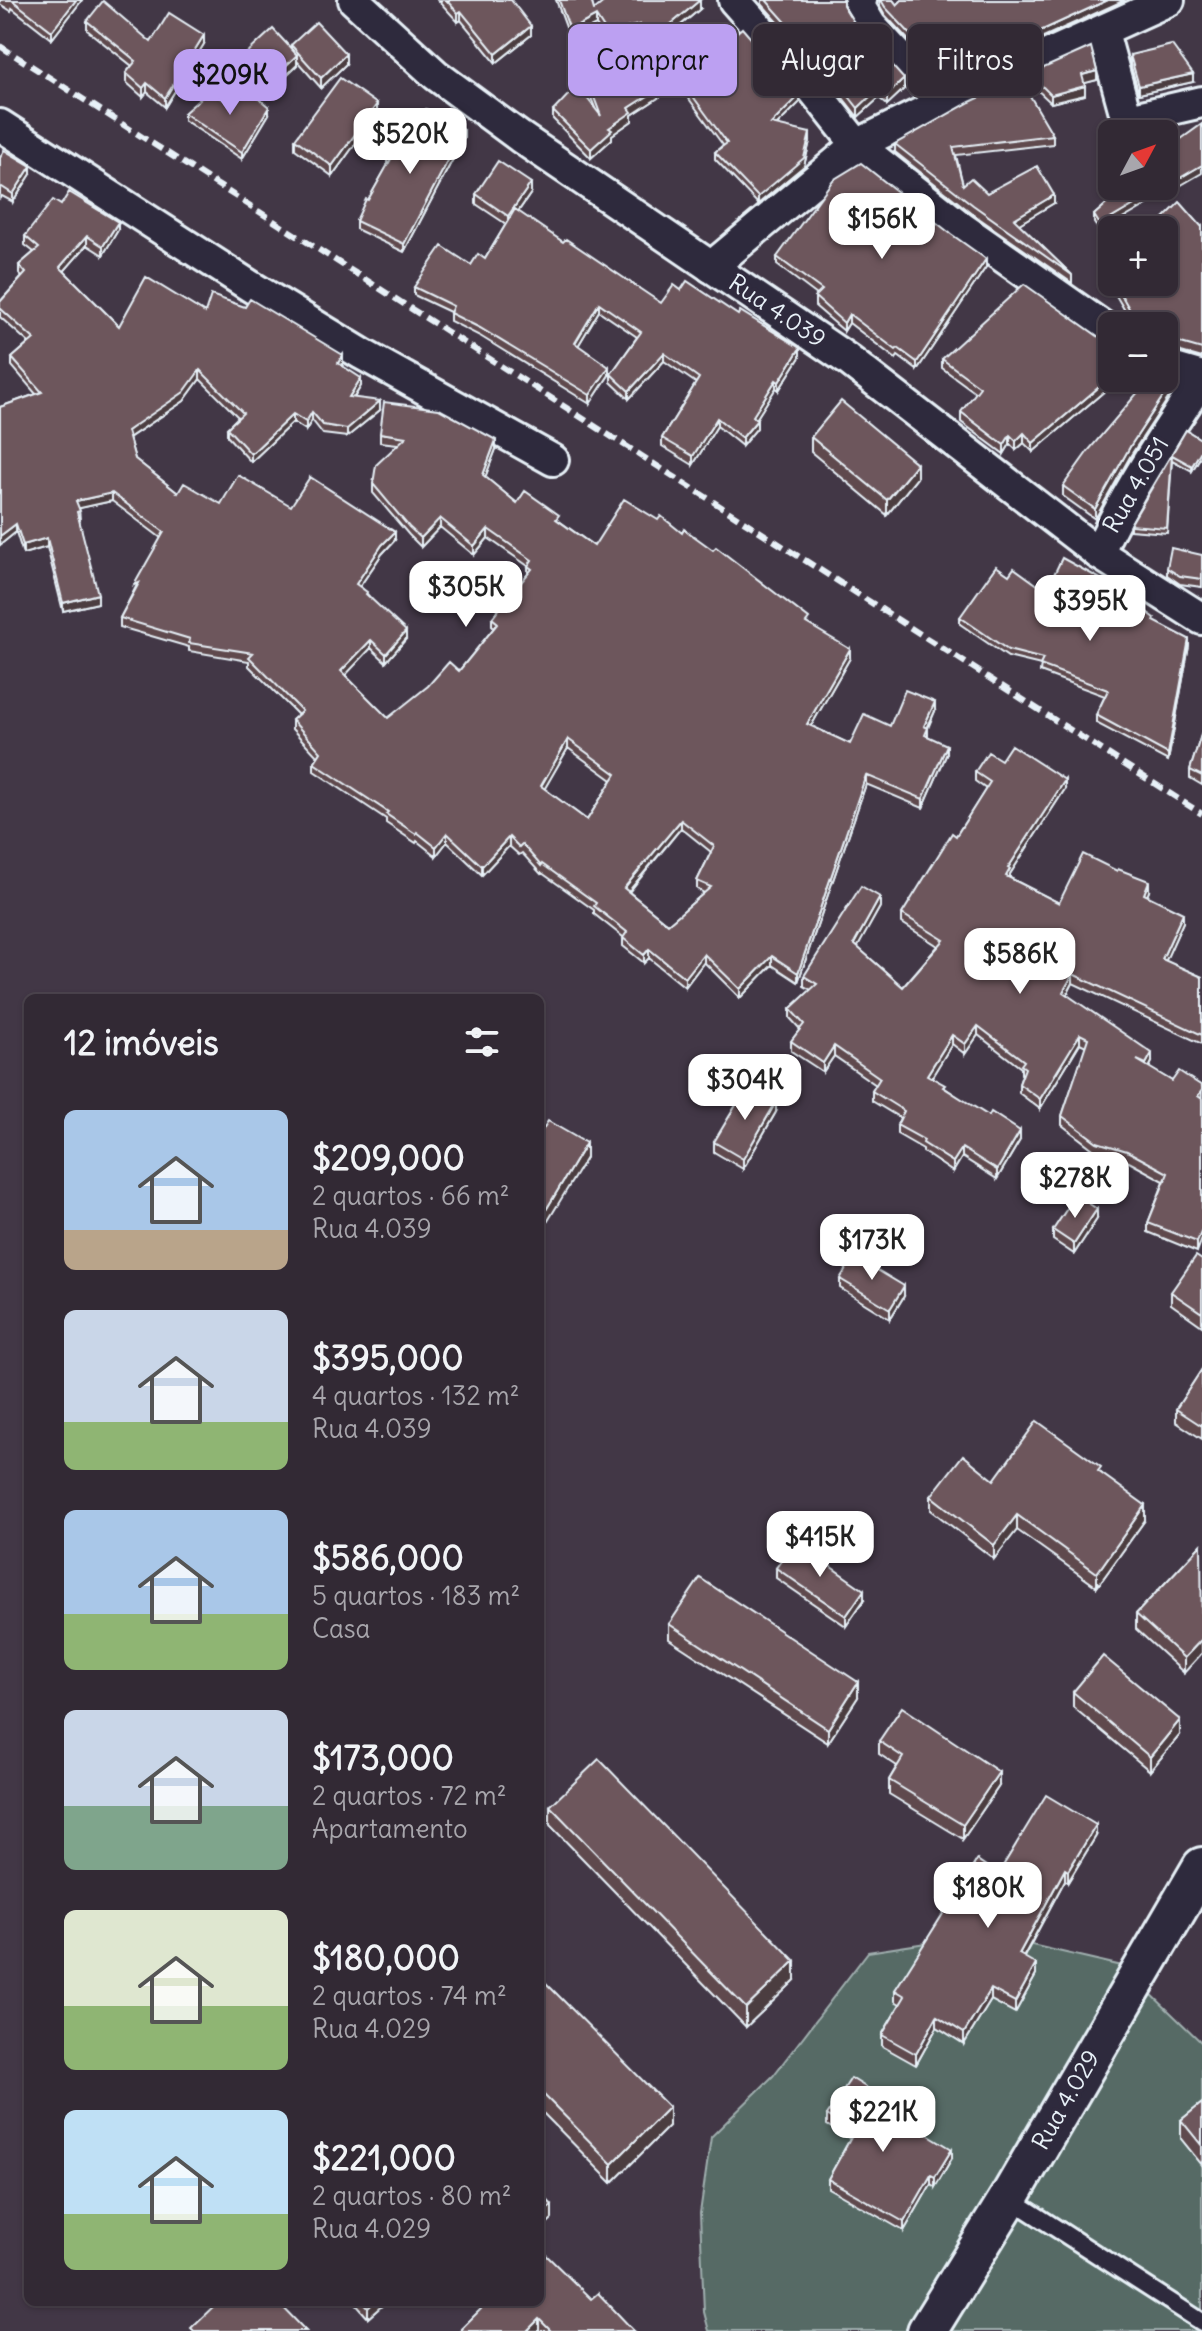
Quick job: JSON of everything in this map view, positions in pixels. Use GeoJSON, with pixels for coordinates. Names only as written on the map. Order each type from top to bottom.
{"type":"FeatureCollection","features":[{"type":"Feature","properties":{"kind":"street","name":"Rua 4.039"},"geometry":{"type":"LineString","coordinates":[[354,0],[448,84],[520,137],[847,359],[1098,553],[1202,619]]}},
{"type":"Feature","properties":{"kind":"street"},"geometry":{"type":"LineString","coordinates":[[734,0],[811,87],[857,145],[962,228],[1098,323]]}},
{"type":"Feature","properties":{"kind":"street"},"geometry":{"type":"LineString","coordinates":[[861,0],[859,6],[871,26],[942,103]]}},
{"type":"Feature","properties":{"kind":"street"},"geometry":{"type":"LineString","coordinates":[[711,267],[857,145],[1169,0]]}},
{"type":"Feature","properties":{"kind":"street"},"geometry":{"type":"LineString","coordinates":[[1103,32],[1126,116],[1133,118],[1202,102]]}},
{"type":"Feature","properties":{"kind":"street"},"geometry":{"type":"LineString","coordinates":[[0,125],[250,286],[362,354],[553,460]]}},
{"type":"Feature","properties":{"kind":"street"},"geometry":{"type":"LineString","coordinates":[[1178,370],[1202,378]]}},
{"type":"Feature","properties":{"kind":"street","name":"Rua 4.051"},"geometry":{"type":"LineString","coordinates":[[1098,553],[1116,514],[1202,378]]}},
{"type":"Feature","properties":{"kind":"street","name":"Rua 4.029"},"geometry":{"type":"LineString","coordinates":[[927,2331],[1009,2198],[1201,1869]]}},
{"type":"Feature","properties":{"kind":"lane"},"geometry":{"type":"LineString","coordinates":[[1009,2198],[1202,2322]]}},
{"type":"Feature","properties":{"kind":"green space"},"geometry":{"type":"Polygon","coordinates":[[[984,1934],[1122,1966],[1202,2043],[1202,2331],[709,2331],[704,2312],[700,2213],[711,2137],[773,2076],[868,1952],[984,1934]]]}},
{"type":"Feature","properties":{"kind":"building"},"geometry":{"type":"Polygon","coordinates":[[[12,0],[76,0],[52,31],[12,0]]]}},
{"type":"Feature","properties":{"kind":"building"},"geometry":{"type":"Polygon","coordinates":[[[446,0],[511,0],[531,26],[496,54],[461,11],[458,13],[446,0]]]}},
{"type":"Feature","properties":{"kind":"building"},"geometry":{"type":"Polygon","coordinates":[[[559,0],[591,0],[594,10],[606,0],[700,0],[671,24],[601,24],[596,16],[581,24],[568,25],[559,0]]]}},
{"type":"Feature","properties":{"kind":"building"},"geometry":{"type":"Polygon","coordinates":[[[766,0],[843,0],[855,24],[787,24],[766,0]]]}},
{"type":"Feature","properties":{"kind":"building"},"geometry":{"type":"Polygon","coordinates":[[[881,0],[893,0],[897,5],[902,0],[1108,0],[1042,30],[1042,24],[908,24],[908,32],[881,0]]]}},
{"type":"Feature","properties":{"kind":"building"},"geometry":{"type":"Polygon","coordinates":[[[103,1],[151,42],[169,13],[204,35],[165,98],[147,83],[143,88],[126,73],[136,61],[87,21],[103,1]]]}},
{"type":"Feature","properties":{"kind":"building"},"geometry":{"type":"Polygon","coordinates":[[[316,22],[346,54],[321,78],[291,45],[316,22]]]}},
{"type":"Feature","properties":{"kind":"building"},"geometry":{"type":"Polygon","coordinates":[[[742,28],[753,41],[753,96],[799,96],[771,124],[810,133],[804,158],[758,197],[715,152],[727,143],[693,96],[737,96],[737,32],[742,28]]]}},
{"type":"Feature","properties":{"kind":"building"},"geometry":{"type":"Polygon","coordinates":[[[273,29],[297,55],[270,81],[246,54],[273,29]]]}},
{"type":"Feature","properties":{"kind":"building"},"geometry":{"type":"Polygon","coordinates":[[[1172,45],[1193,74],[1139,86],[1130,55],[1172,45]]]}},
{"type":"Feature","properties":{"kind":"building"},"geometry":{"type":"Polygon","coordinates":[[[1091,47],[1097,71],[1082,75],[1085,86],[1051,95],[1042,86],[1042,69],[1091,47]]]}},
{"type":"Feature","properties":{"kind":"building"},"geometry":{"type":"Polygon","coordinates":[[[892,66],[904,79],[892,90],[892,66]]]}},
{"type":"Feature","properties":{"kind":"building"},"geometry":{"type":"Polygon","coordinates":[[[340,78],[377,104],[332,166],[295,139],[340,78]]]}},
{"type":"Feature","properties":{"kind":"building"},"geometry":{"type":"Polygon","coordinates":[[[246,88],[269,107],[242,152],[184,113],[210,90],[231,105],[246,88]]]}},
{"type":"Feature","properties":{"kind":"building"},"geometry":{"type":"Polygon","coordinates":[[[568,95],[585,96],[601,116],[594,96],[648,96],[629,108],[632,112],[609,128],[612,130],[591,149],[553,111],[568,95]]]}},
{"type":"Feature","properties":{"kind":"building"},"geometry":{"type":"Polygon","coordinates":[[[849,96],[871,96],[858,108],[849,96]]]}},
{"type":"Feature","properties":{"kind":"building"},"geometry":{"type":"Polygon","coordinates":[[[983,96],[1030,96],[1053,135],[953,147],[963,185],[971,178],[987,193],[1037,166],[1054,195],[1014,219],[1072,275],[973,205],[895,144],[983,96]]]}},
{"type":"Feature","properties":{"kind":"building"},"geometry":{"type":"Polygon","coordinates":[[[426,109],[464,130],[404,244],[356,221],[391,159],[387,156],[403,123],[414,130],[426,109]]]}},
{"type":"Feature","properties":{"kind":"building"},"geometry":{"type":"Polygon","coordinates":[[[1202,124],[1202,165],[1178,179],[1178,136],[1181,139],[1202,124]]]}},
{"type":"Feature","properties":{"kind":"building"},"geometry":{"type":"Polygon","coordinates":[[[4,150],[31,166],[13,194],[2,187],[0,189],[0,158],[4,150]]]}},
{"type":"Feature","properties":{"kind":"building"},"geometry":{"type":"Polygon","coordinates":[[[498,161],[531,183],[508,216],[476,194],[498,161]]]}},
{"type":"Feature","properties":{"kind":"building"},"geometry":{"type":"Polygon","coordinates":[[[861,163],[986,259],[917,362],[849,314],[844,323],[815,297],[822,290],[777,257],[833,180],[861,163]]]}},
{"type":"Feature","properties":{"kind":"building"},"geometry":{"type":"Polygon","coordinates":[[[69,192],[118,222],[103,246],[87,236],[60,267],[119,326],[146,277],[205,313],[211,295],[245,307],[250,299],[343,355],[338,363],[361,378],[349,397],[380,401],[347,429],[323,425],[312,412],[306,422],[293,414],[251,454],[227,428],[243,413],[200,370],[184,392],[127,431],[135,459],[178,493],[184,483],[221,504],[238,475],[291,506],[310,477],[395,532],[382,545],[356,584],[406,631],[386,654],[371,640],[341,671],[388,718],[428,686],[449,662],[459,671],[498,623],[492,618],[532,569],[528,566],[532,560],[488,529],[474,546],[440,518],[421,538],[409,527],[373,484],[376,465],[406,437],[380,433],[384,402],[439,409],[496,440],[483,475],[517,503],[525,491],[559,515],[556,519],[594,546],[624,499],[658,520],[661,516],[682,533],[684,529],[713,550],[716,547],[809,619],[806,623],[850,649],[807,724],[850,744],[864,714],[890,726],[905,690],[935,702],[924,726],[928,728],[925,735],[947,745],[923,799],[866,775],[798,973],[772,956],[740,989],[704,954],[685,978],[649,949],[644,955],[623,938],[627,932],[594,906],[596,903],[541,866],[522,844],[519,847],[509,837],[482,866],[447,833],[436,847],[386,814],[388,812],[314,763],[321,752],[292,720],[302,711],[249,657],[253,653],[189,643],[190,639],[120,618],[139,583],[134,585],[164,532],[112,493],[76,501],[98,594],[63,603],[47,538],[23,545],[16,524],[0,536],[0,407],[42,392],[12,358],[34,339],[0,308],[0,302],[26,273],[19,265],[39,248],[25,236],[53,200],[61,205],[69,192]],[[568,739],[541,786],[587,820],[616,774],[568,739]],[[681,820],[624,888],[668,924],[711,887],[697,881],[714,846],[681,820]]]}},
{"type":"Feature","properties":{"kind":"building"},"geometry":{"type":"Polygon","coordinates":[[[1111,200],[1142,200],[1115,216],[1098,216],[1098,222],[1094,215],[1111,200]]]}},
{"type":"Feature","properties":{"kind":"building"},"geometry":{"type":"Polygon","coordinates":[[[1180,202],[1202,227],[1202,349],[1178,340],[1178,312],[1131,312],[1122,296],[1178,296],[1178,216],[1166,216],[1180,202]]]}},
{"type":"Feature","properties":{"kind":"building"},"geometry":{"type":"Polygon","coordinates":[[[515,209],[661,303],[674,285],[681,290],[687,281],[738,315],[740,311],[800,348],[753,416],[757,420],[742,438],[717,418],[693,456],[662,438],[699,378],[664,353],[629,391],[611,374],[641,332],[599,303],[575,343],[609,367],[590,395],[450,313],[453,306],[414,287],[442,246],[471,265],[478,254],[485,259],[515,209]]]}},
{"type":"Feature","properties":{"kind":"building"},"geometry":{"type":"Polygon","coordinates":[[[1024,284],[1098,336],[1098,388],[1033,443],[1024,433],[1016,441],[1010,435],[1004,445],[961,412],[980,387],[942,359],[1024,284]]]}},
{"type":"Feature","properties":{"kind":"building"},"geometry":{"type":"Polygon","coordinates":[[[1138,392],[1166,392],[1095,509],[1063,486],[1138,392]]]}},
{"type":"Feature","properties":{"kind":"building"},"geometry":{"type":"Polygon","coordinates":[[[841,401],[917,464],[887,500],[811,437],[841,401]]]}},
{"type":"Feature","properties":{"kind":"building"},"geometry":{"type":"Polygon","coordinates":[[[1186,430],[1202,440],[1202,449],[1192,466],[1172,455],[1167,528],[1130,525],[1186,430]]]}},
{"type":"Feature","properties":{"kind":"building"},"geometry":{"type":"Polygon","coordinates":[[[1171,548],[1202,555],[1202,579],[1180,576],[1167,568],[1171,548]]]}},
{"type":"Feature","properties":{"kind":"building"},"geometry":{"type":"Polygon","coordinates":[[[1062,558],[1108,583],[1155,618],[1154,621],[1189,639],[1168,754],[1096,715],[1108,690],[1040,665],[1043,659],[1008,650],[960,617],[996,566],[1009,575],[1014,568],[1046,591],[1062,558]]]}},
{"type":"Feature","properties":{"kind":"building"},"geometry":{"type":"Polygon","coordinates":[[[1202,732],[1202,776],[1190,770],[1202,732]]]}},
{"type":"Feature","properties":{"kind":"building"},"geometry":{"type":"Polygon","coordinates":[[[1011,745],[1065,780],[1008,868],[1006,876],[1059,903],[1083,854],[1117,871],[1149,881],[1144,894],[1183,913],[1162,959],[1202,977],[1202,1035],[1073,974],[1063,992],[1152,1053],[1146,1064],[1137,1060],[1172,1081],[1179,1071],[1202,1086],[1198,1096],[1202,1099],[1202,1230],[1197,1242],[1148,1223],[1168,1173],[1127,1151],[1097,1142],[1062,1116],[1088,1038],[1080,1034],[1040,1099],[1019,1084],[1025,1068],[1021,1065],[1024,1061],[978,1026],[965,1044],[952,1035],[927,1075],[989,1116],[991,1112],[1020,1131],[997,1170],[962,1148],[953,1162],[897,1125],[904,1111],[872,1091],[880,1078],[834,1046],[823,1063],[791,1041],[804,1024],[790,1009],[817,984],[804,976],[861,886],[880,897],[854,944],[903,987],[944,940],[902,914],[952,833],[956,836],[990,782],[975,772],[988,752],[1001,760],[1011,745]]]}},
{"type":"Feature","properties":{"kind":"building"},"geometry":{"type":"Polygon","coordinates":[[[748,1085],[776,1102],[743,1159],[714,1142],[748,1085]]]}},
{"type":"Feature","properties":{"kind":"building"},"geometry":{"type":"Polygon","coordinates":[[[548,1121],[586,1143],[544,1213],[544,1128],[548,1121]]]}},
{"type":"Feature","properties":{"kind":"building"},"geometry":{"type":"Polygon","coordinates":[[[1076,1195],[1097,1209],[1074,1244],[1053,1230],[1076,1195]]]}},
{"type":"Feature","properties":{"kind":"building"},"geometry":{"type":"Polygon","coordinates":[[[854,1256],[904,1286],[890,1309],[840,1279],[854,1256]]]}},
{"type":"Feature","properties":{"kind":"building"},"geometry":{"type":"Polygon","coordinates":[[[1196,1256],[1202,1260],[1202,1313],[1171,1292],[1196,1256]]]}},
{"type":"Feature","properties":{"kind":"building"},"geometry":{"type":"Polygon","coordinates":[[[1202,1369],[1202,1426],[1176,1409],[1202,1369]]]}},
{"type":"Feature","properties":{"kind":"building"},"geometry":{"type":"Polygon","coordinates":[[[1037,1421],[1101,1467],[1098,1471],[1145,1505],[1097,1573],[1017,1515],[994,1545],[931,1496],[963,1455],[994,1480],[1037,1421]]]}},
{"type":"Feature","properties":{"kind":"building"},"geometry":{"type":"Polygon","coordinates":[[[794,1541],[864,1590],[846,1616],[776,1568],[794,1541]]]}},
{"type":"Feature","properties":{"kind":"building"},"geometry":{"type":"Polygon","coordinates":[[[1201,1545],[1202,1639],[1184,1658],[1136,1614],[1201,1545]]]}},
{"type":"Feature","properties":{"kind":"building"},"geometry":{"type":"Polygon","coordinates":[[[700,1578],[858,1682],[828,1729],[669,1624],[700,1578]]]}},
{"type":"Feature","properties":{"kind":"building"},"geometry":{"type":"Polygon","coordinates":[[[1103,1656],[1180,1720],[1150,1757],[1073,1692],[1103,1656]]]}},
{"type":"Feature","properties":{"kind":"building"},"geometry":{"type":"Polygon","coordinates":[[[902,1707],[999,1772],[963,1825],[889,1780],[903,1757],[879,1741],[902,1707]]]}},
{"type":"Feature","properties":{"kind":"building"},"geometry":{"type":"Polygon","coordinates":[[[599,1759],[795,1961],[746,2008],[550,1806],[599,1759]]]}},
{"type":"Feature","properties":{"kind":"building"},"geometry":{"type":"Polygon","coordinates":[[[1046,1795],[1096,1825],[1068,1871],[1065,1869],[1019,1954],[1036,1964],[1015,2002],[991,1989],[964,2033],[937,2016],[916,2054],[882,2035],[905,1996],[895,1990],[977,1860],[998,1874],[1046,1795]]]}},
{"type":"Feature","properties":{"kind":"building"},"geometry":{"type":"Polygon","coordinates":[[[544,1981],[669,2107],[612,2164],[544,2095],[544,1981]]]}},
{"type":"Feature","properties":{"kind":"building"},"geometry":{"type":"Polygon","coordinates":[[[851,2078],[872,2091],[868,2098],[952,2149],[935,2177],[931,2175],[904,2222],[828,2179],[854,2132],[827,2115],[851,2078]]]}},
{"type":"Feature","properties":{"kind":"building"},"geometry":{"type":"Polygon","coordinates":[[[1202,2103],[1202,2146],[1181,2120],[1202,2103]]]}},
{"type":"Feature","properties":{"kind":"building"},"geometry":{"type":"Polygon","coordinates":[[[544,2196],[552,2205],[544,2212],[544,2196]]]}},
{"type":"Feature","properties":{"kind":"building"},"geometry":{"type":"Polygon","coordinates":[[[544,2253],[591,2299],[598,2293],[634,2331],[551,2331],[539,2319],[527,2331],[461,2329],[484,2306],[544,2306],[544,2253]]]}},
{"type":"Feature","properties":{"kind":"building"},"geometry":{"type":"Polygon","coordinates":[[[214,2306],[282,2306],[306,2331],[194,2331],[191,2328],[214,2306]]]}},
{"type":"Feature","properties":{"kind":"railway"},"geometry":{"type":"LineString","coordinates":[[0,46],[1202,814]]}}]}
